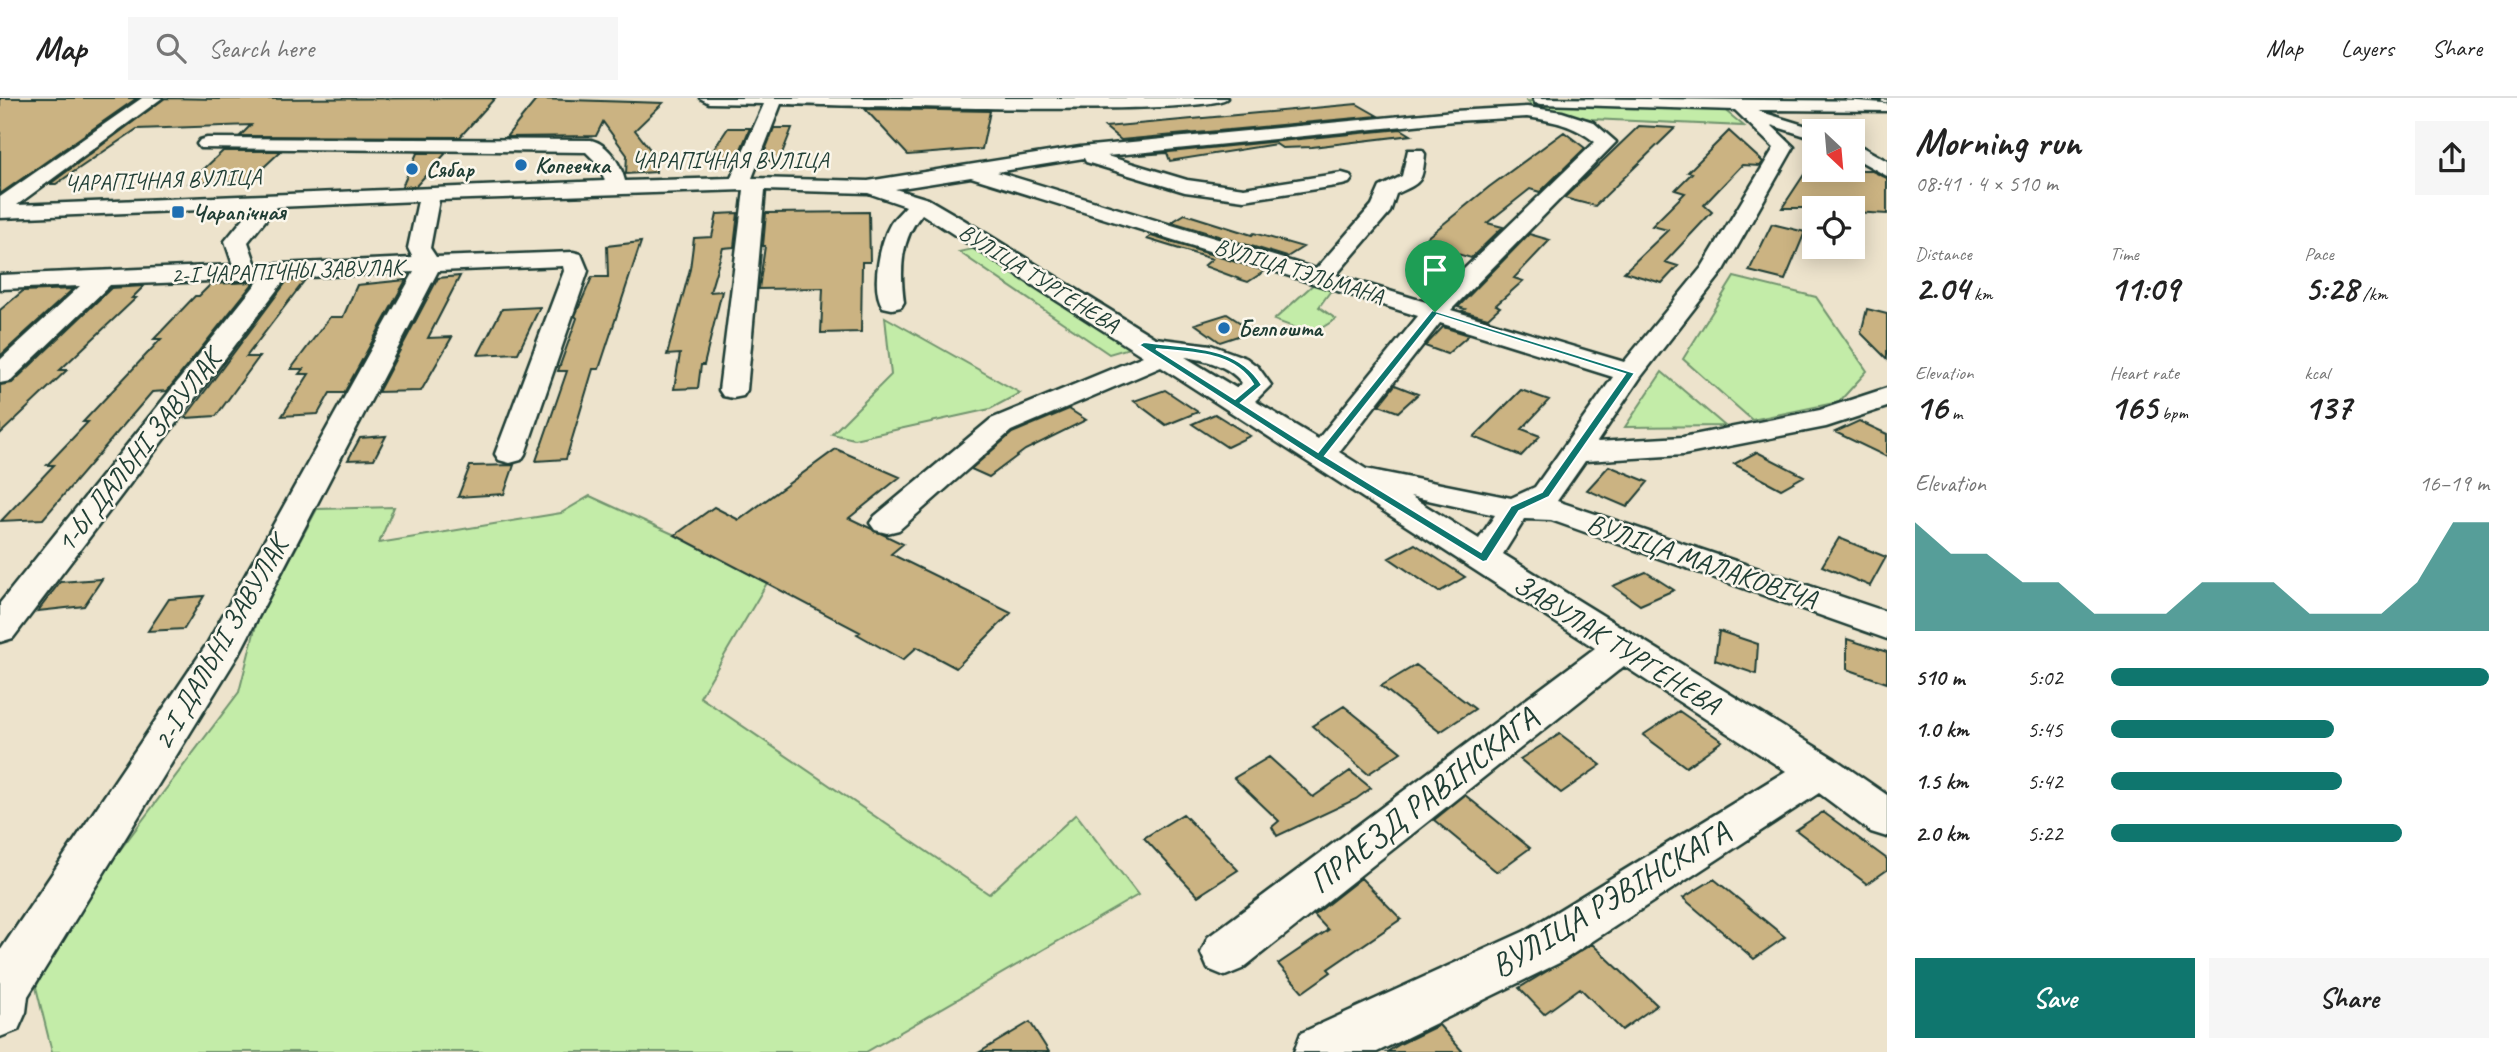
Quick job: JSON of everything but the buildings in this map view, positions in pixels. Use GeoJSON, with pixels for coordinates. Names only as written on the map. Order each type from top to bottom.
{"type":"FeatureCollection","features":[{"type":"Feature","properties":{"kind":"street"},"geometry":{"type":"LineString","coordinates":[[0,209],[37,179],[153,98]]}},
{"type":"Feature","properties":{"kind":"street"},"geometry":{"type":"LineString","coordinates":[[709,98],[1097,103],[1218,98]]}},
{"type":"Feature","properties":{"kind":"street"},"geometry":{"type":"LineString","coordinates":[[1503,98],[1746,108],[1887,106]]}},
{"type":"Feature","properties":{"kind":"street"},"geometry":{"type":"LineString","coordinates":[[733,390],[747,184],[774,100]]}},
{"type":"Feature","properties":{"kind":"street","name":"ЧАРАПІЧНАЯ ВУЛІЦА"},"geometry":{"type":"LineString","coordinates":[[0,209],[269,202],[615,187],[747,184],[868,187],[1080,153],[1456,107],[1527,112],[1574,121],[1586,126],[1606,142],[1435,312]]}},
{"type":"Feature","properties":{"kind":"street"},"geometry":{"type":"LineString","coordinates":[[1746,108],[1802,128]]}},
{"type":"Feature","properties":{"kind":"street"},"geometry":{"type":"LineString","coordinates":[[1483,558],[1515,509],[1546,494],[1630,373],[1712,270],[1784,147],[1746,108]]}},
{"type":"Feature","properties":{"kind":"street"},"geometry":{"type":"LineString","coordinates":[[207,144],[591,146],[604,156],[615,177],[615,187]]}},
{"type":"Feature","properties":{"kind":"street","name":"ЧАРАПІЧНАЯ ВУЛІЦА"},"geometry":{"type":"LineString","coordinates":[[1080,153],[1185,186],[1244,194],[1342,179]]}},
{"type":"Feature","properties":{"kind":"street"},"geometry":{"type":"LineString","coordinates":[[1321,278],[1382,207],[1387,191],[1412,179],[1415,155]]}},
{"type":"Feature","properties":{"kind":"street"},"geometry":{"type":"LineString","coordinates":[[1866,156],[1887,170]]}},
{"type":"Feature","properties":{"kind":"street","name":"ВУЛІЦА ТЭЛЬМАНА"},"geometry":{"type":"LineString","coordinates":[[968,170],[1630,373]]}},
{"type":"Feature","properties":{"kind":"street"},"geometry":{"type":"LineString","coordinates":[[12,176],[37,179]]}},
{"type":"Feature","properties":{"kind":"street","name":"ВУЛІЦА ТУРГЕНЕВА"},"geometry":{"type":"LineString","coordinates":[[868,187],[920,204],[1153,351]]}},
{"type":"Feature","properties":{"kind":"street"},"geometry":{"type":"LineString","coordinates":[[429,266],[419,247],[430,195]]}},
{"type":"Feature","properties":{"kind":"street"},"geometry":{"type":"LineString","coordinates":[[246,270],[236,242],[269,202]]}},
{"type":"Feature","properties":{"kind":"street"},"geometry":{"type":"LineString","coordinates":[[892,302],[888,269],[901,225],[920,204]]}},
{"type":"Feature","properties":{"kind":"street","name":"2-І ЧАРАПІЧНЫ ЗАВУЛАК"},"geometry":{"type":"LineString","coordinates":[[0,282],[246,270],[277,272],[573,259],[576,271],[510,454]]}},
{"type":"Feature","properties":{"kind":"street","name":"2-І ДАЛЬНІ ЗАВУЛАК"},"geometry":{"type":"LineString","coordinates":[[0,1012],[4,989],[221,652],[429,266]]}},
{"type":"Feature","properties":{"kind":"street","name":"1-Ы ДАЛЬНІ ЗАВУЛАК"},"geometry":{"type":"LineString","coordinates":[[0,629],[277,272]]}},
{"type":"Feature","properties":{"kind":"street"},"geometry":{"type":"LineString","coordinates":[[0,375],[103,278]]}},
{"type":"Feature","properties":{"kind":"street"},"geometry":{"type":"LineString","coordinates":[[887,523],[1001,425],[1153,351],[1212,353],[1240,364],[1248,370],[1257,385],[1236,403],[1332,465],[1435,312]]}},
{"type":"Feature","properties":{"kind":"street"},"geometry":{"type":"LineString","coordinates":[[1576,452],[1682,446],[1878,407]]}},
{"type":"Feature","properties":{"kind":"street","name":"ВУЛІЦА МАЛАКОВІЧА"},"geometry":{"type":"LineString","coordinates":[[1332,465],[1515,509],[1554,510],[1887,626]]}},
{"type":"Feature","properties":{"kind":"street","name":"ЗАВУЛАК ТУРГЕНЕВА"},"geometry":{"type":"LineString","coordinates":[[1332,465],[1819,771],[1887,819]]}},
{"type":"Feature","properties":{"kind":"street","name":"ПРАЕЗД РАВІНСКАГА"},"geometry":{"type":"LineString","coordinates":[[1226,953],[1621,648]]}},
{"type":"Feature","properties":{"kind":"street","name":"ВУЛІЦА РЭВІНСКАГА"},"geometry":{"type":"LineString","coordinates":[[1320,1052],[1542,947],[1819,771]]}},
{"type":"Feature","properties":{"kind":"green space"},"geometry":{"type":"Polygon","coordinates":[[[1527,101],[1722,108],[1744,126],[1591,119],[1537,111],[1527,101]]]}},
{"type":"Feature","properties":{"kind":"green space"},"geometry":{"type":"Polygon","coordinates":[[[977,248],[1133,347],[1109,354],[959,252],[977,248]]]}},
{"type":"Feature","properties":{"kind":"green space"},"geometry":{"type":"Polygon","coordinates":[[[1734,277],[1816,297],[1867,371],[1839,402],[1752,420],[1683,359],[1734,277]]]}},
{"type":"Feature","properties":{"kind":"green space"},"geometry":{"type":"Polygon","coordinates":[[[1316,282],[1332,289],[1319,307],[1336,319],[1312,334],[1274,320],[1316,282]]]}},
{"type":"Feature","properties":{"kind":"green space"},"geometry":{"type":"Polygon","coordinates":[[[885,317],[1020,393],[990,409],[854,439],[832,434],[891,375],[885,317]]]}},
{"type":"Feature","properties":{"kind":"green space"},"geometry":{"type":"Polygon","coordinates":[[[1662,372],[1725,426],[1625,427],[1662,372]]]}},
{"type":"Feature","properties":{"kind":"green space"},"geometry":{"type":"Polygon","coordinates":[[[590,496],[675,535],[767,583],[700,697],[989,894],[1076,814],[1138,895],[866,1052],[52,1052],[36,987],[71,915],[239,692],[257,621],[317,509],[394,507],[379,543],[561,513],[590,496]]]}},
{"type":"Feature","properties":{"kind":"railway"},"geometry":{"type":"LineString","coordinates":[[1846,98],[1887,101]]}},
{"type":"Feature","properties":{"kind":"place","name":"Копеечка"},"geometry":{"type":"Point","coordinates":[521,165]}},
{"type":"Feature","properties":{"kind":"place","name":"Сябар"},"geometry":{"type":"Point","coordinates":[412,169]}},
{"type":"Feature","properties":{"kind":"place","name":"Чарапічная"},"geometry":{"type":"Point","coordinates":[178,212]}},
{"type":"Feature","properties":{"kind":"place","name":"Белпошта"},"geometry":{"type":"Point","coordinates":[1224,328]}},
{"type":"Feature","properties":{"kind":"route"},"geometry":{"type":"LineString","coordinates":[[1435,312],[1319,457],[1144,345],[1212,353],[1231,359],[1248,370],[1257,385],[1236,403],[1319,457],[1483,558],[1515,509],[1546,494],[1630,373],[1435,312]]}}]}
